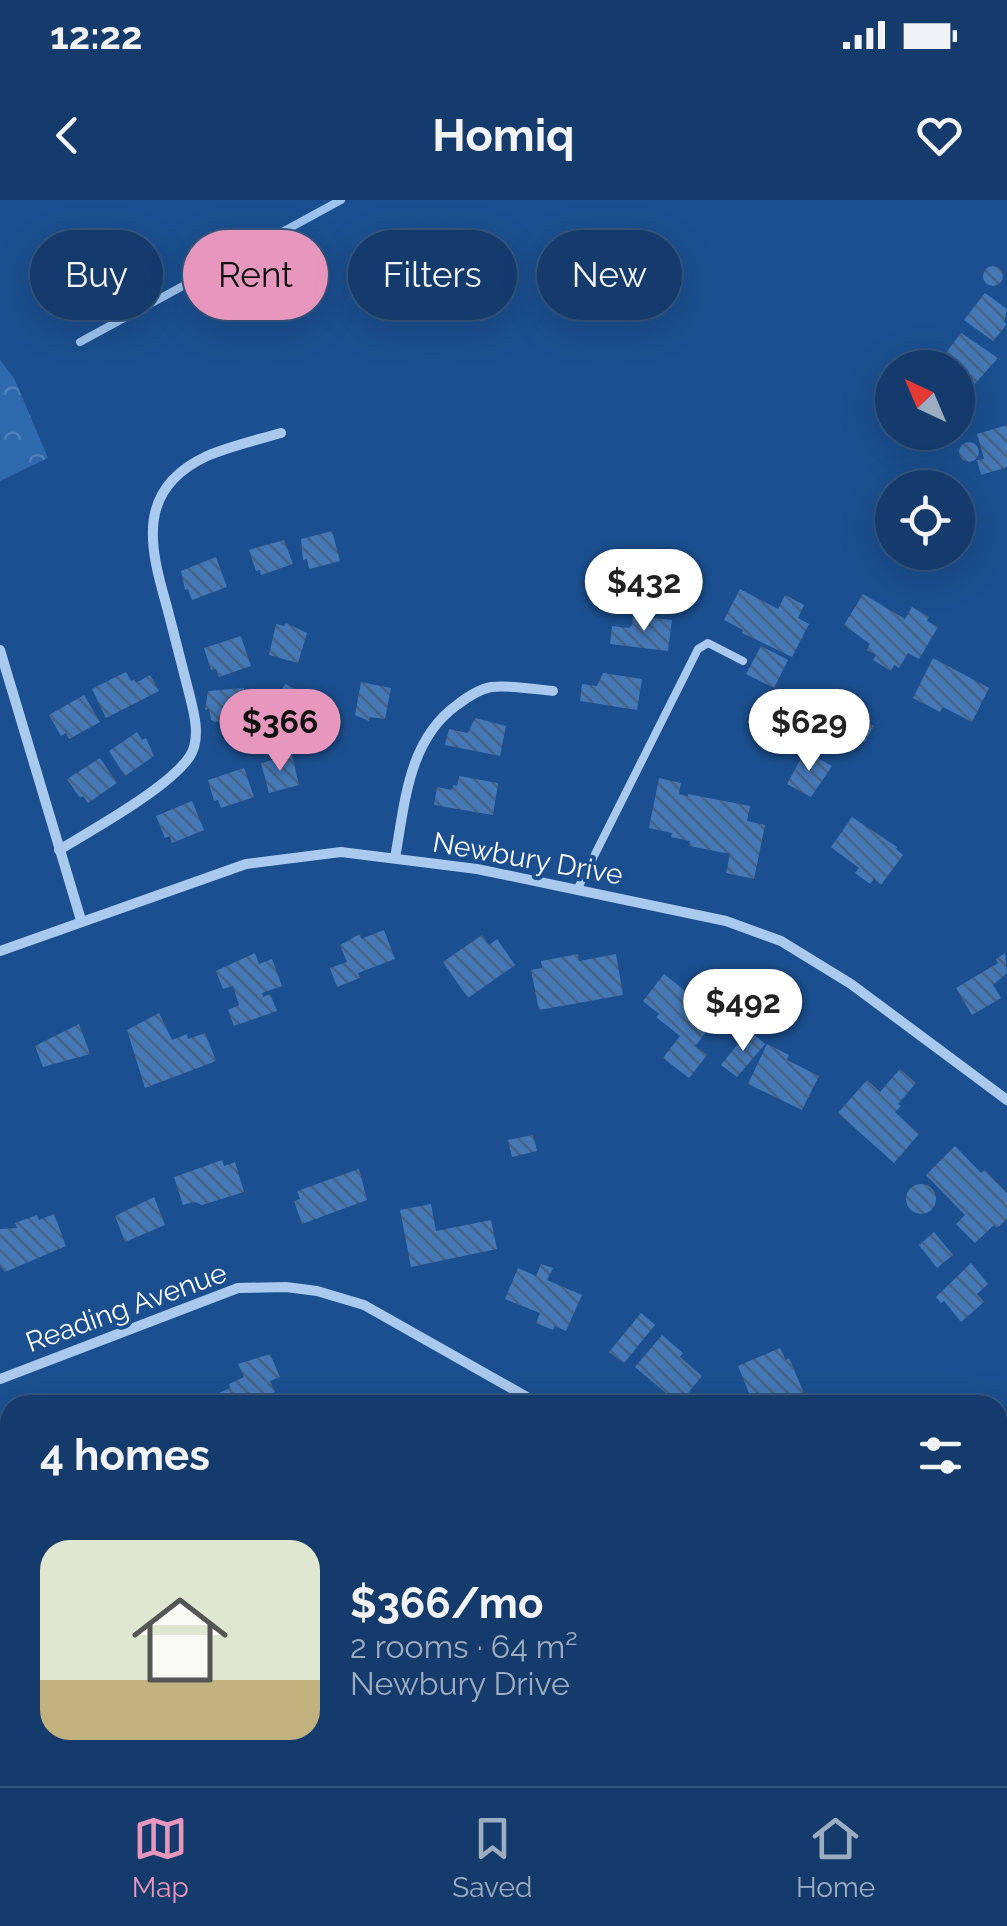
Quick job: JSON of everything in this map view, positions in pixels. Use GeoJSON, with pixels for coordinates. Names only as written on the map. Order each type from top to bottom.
{"type":"FeatureCollection","features":[{"type":"Feature","properties":{"kind":"street"},"geometry":{"type":"LineString","coordinates":[[59,850],[124,811],[181,768],[192,753],[197,733],[191,700],[152,555],[151,524],[158,500],[178,475],[207,456],[280,432]]}},
{"type":"Feature","properties":{"kind":"street"},"geometry":{"type":"LineString","coordinates":[[0,650],[81,920]]}},
{"type":"Feature","properties":{"kind":"street"},"geometry":{"type":"LineString","coordinates":[[395,858],[410,776],[435,722],[465,699],[488,688],[553,690]]}},
{"type":"Feature","properties":{"kind":"street","name":"Newbury Drive"},"geometry":{"type":"LineString","coordinates":[[0,951],[246,864],[341,852],[395,858],[578,888],[726,921],[781,941],[851,984],[1007,1100]]}},
{"type":"Feature","properties":{"kind":"street","name":"Reading Avenue"},"geometry":{"type":"LineString","coordinates":[[0,1378],[238,1288],[286,1287],[317,1291],[364,1306],[523,1395]]}},
{"type":"Feature","properties":{"kind":"lane"},"geometry":{"type":"LineString","coordinates":[[578,888],[698,648],[708,643],[743,662]]}},
{"type":"Feature","properties":{"kind":"green space"},"geometry":{"type":"Polygon","coordinates":[[[0,360],[14,378],[48,458],[0,481],[0,360]]]}},
{"type":"Feature","properties":{"kind":"building"},"geometry":{"type":"Polygon","coordinates":[[[993,266],[1003,276],[993,286],[983,276],[993,266]]]}},
{"type":"Feature","properties":{"kind":"building"},"geometry":{"type":"Polygon","coordinates":[[[985,293],[1007,309],[1007,324],[993,341],[964,320],[985,293]]]}},
{"type":"Feature","properties":{"kind":"building"},"geometry":{"type":"Polygon","coordinates":[[[961,333],[998,358],[975,384],[975,350],[948,350],[961,333]]]}},
{"type":"Feature","properties":{"kind":"building"},"geometry":{"type":"Polygon","coordinates":[[[1007,425],[1007,467],[981,475],[977,460],[984,459],[977,434],[1007,425]]]}},
{"type":"Feature","properties":{"kind":"building"},"geometry":{"type":"Polygon","coordinates":[[[975,444],[978,448],[973,461],[960,456],[960,450],[975,450],[975,444]]]}},
{"type":"Feature","properties":{"kind":"building"},"geometry":{"type":"Polygon","coordinates":[[[332,531],[340,561],[309,569],[307,559],[303,560],[301,539],[332,531]]]}},
{"type":"Feature","properties":{"kind":"building"},"geometry":{"type":"Polygon","coordinates":[[[284,540],[293,564],[261,575],[249,550],[284,540]]]}},
{"type":"Feature","properties":{"kind":"building"},"geometry":{"type":"Polygon","coordinates":[[[216,557],[227,587],[192,600],[181,571],[216,557]]]}},
{"type":"Feature","properties":{"kind":"building"},"geometry":{"type":"Polygon","coordinates":[[[663,559],[693,565],[689,595],[634,588],[637,572],[661,572],[663,559]]]}},
{"type":"Feature","properties":{"kind":"building"},"geometry":{"type":"Polygon","coordinates":[[[740,589],[778,609],[785,595],[804,605],[798,618],[809,624],[792,657],[724,620],[740,589]]]}},
{"type":"Feature","properties":{"kind":"building"},"geometry":{"type":"Polygon","coordinates":[[[863,594],[905,619],[912,607],[938,627],[919,659],[908,653],[899,668],[894,665],[891,671],[873,660],[876,655],[867,650],[870,644],[844,625],[863,594]]]}},
{"type":"Feature","properties":{"kind":"building"},"geometry":{"type":"Polygon","coordinates":[[[633,616],[672,620],[668,651],[610,644],[612,626],[629,628],[633,616]]]}},
{"type":"Feature","properties":{"kind":"building"},"geometry":{"type":"Polygon","coordinates":[[[286,623],[307,633],[298,663],[269,655],[276,624],[286,623]]]}},
{"type":"Feature","properties":{"kind":"building"},"geometry":{"type":"Polygon","coordinates":[[[241,636],[251,666],[219,677],[216,669],[211,670],[204,648],[241,636]]]}},
{"type":"Feature","properties":{"kind":"building"},"geometry":{"type":"Polygon","coordinates":[[[761,646],[788,660],[774,688],[746,674],[761,646]]]}},
{"type":"Feature","properties":{"kind":"building"},"geometry":{"type":"Polygon","coordinates":[[[933,658],[989,688],[972,722],[913,698],[933,658]]]}},
{"type":"Feature","properties":{"kind":"building"},"geometry":{"type":"Polygon","coordinates":[[[126,672],[136,683],[150,675],[159,691],[106,718],[92,689],[126,672]]]}},
{"type":"Feature","properties":{"kind":"building"},"geometry":{"type":"Polygon","coordinates":[[[603,673],[642,679],[637,710],[580,701],[582,684],[597,686],[603,673]]]}},
{"type":"Feature","properties":{"kind":"building"},"geometry":{"type":"Polygon","coordinates":[[[361,682],[391,688],[385,719],[370,717],[369,721],[355,715],[361,682]]]}},
{"type":"Feature","properties":{"kind":"building"},"geometry":{"type":"Polygon","coordinates":[[[285,684],[312,696],[298,725],[270,712],[285,684]]]}},
{"type":"Feature","properties":{"kind":"building"},"geometry":{"type":"Polygon","coordinates":[[[244,688],[246,717],[211,720],[209,709],[205,710],[208,691],[244,688]]]}},
{"type":"Feature","properties":{"kind":"building"},"geometry":{"type":"Polygon","coordinates":[[[84,695],[100,722],[69,739],[66,733],[61,736],[49,715],[84,695]]]}},
{"type":"Feature","properties":{"kind":"building"},"geometry":{"type":"Polygon","coordinates":[[[851,713],[874,726],[865,742],[841,729],[851,713]]]}},
{"type":"Feature","properties":{"kind":"building"},"geometry":{"type":"Polygon","coordinates":[[[475,718],[506,726],[500,756],[445,745],[449,729],[468,733],[475,718]]]}},
{"type":"Feature","properties":{"kind":"building"},"geometry":{"type":"Polygon","coordinates":[[[137,732],[142,740],[146,738],[154,756],[125,776],[109,751],[137,732]]]}},
{"type":"Feature","properties":{"kind":"building"},"geometry":{"type":"Polygon","coordinates":[[[805,751],[832,766],[811,797],[787,784],[805,751]]]}},
{"type":"Feature","properties":{"kind":"building"},"geometry":{"type":"Polygon","coordinates":[[[292,755],[299,785],[269,793],[261,763],[292,755]]]}},
{"type":"Feature","properties":{"kind":"building"},"geometry":{"type":"Polygon","coordinates":[[[100,758],[117,783],[88,803],[67,779],[100,758]]]}},
{"type":"Feature","properties":{"kind":"building"},"geometry":{"type":"Polygon","coordinates":[[[244,768],[254,797],[221,808],[218,800],[214,801],[208,780],[244,768]]]}},
{"type":"Feature","properties":{"kind":"building"},"geometry":{"type":"Polygon","coordinates":[[[459,776],[498,783],[493,815],[434,805],[437,787],[452,790],[459,776]]]}},
{"type":"Feature","properties":{"kind":"building"},"geometry":{"type":"Polygon","coordinates":[[[659,778],[681,783],[679,794],[750,806],[747,821],[765,825],[754,879],[726,873],[730,854],[689,846],[690,841],[649,828],[659,778]]]}},
{"type":"Feature","properties":{"kind":"building"},"geometry":{"type":"Polygon","coordinates":[[[192,801],[204,830],[172,843],[170,836],[165,838],[156,816],[192,801]]]}},
{"type":"Feature","properties":{"kind":"building"},"geometry":{"type":"Polygon","coordinates":[[[852,817],[903,855],[881,885],[874,879],[870,884],[855,873],[859,868],[831,847],[852,817]]]}},
{"type":"Feature","properties":{"kind":"building"},"geometry":{"type":"Polygon","coordinates":[[[384,930],[395,959],[358,973],[360,978],[337,987],[330,968],[347,962],[340,945],[360,934],[361,939],[384,930]]]}},
{"type":"Feature","properties":{"kind":"building"},"geometry":{"type":"Polygon","coordinates":[[[482,935],[489,945],[497,939],[515,965],[468,998],[443,962],[482,935]]]}},
{"type":"Feature","properties":{"kind":"building"},"geometry":{"type":"Polygon","coordinates":[[[255,953],[259,964],[272,959],[282,986],[262,993],[263,997],[270,994],[277,1011],[234,1026],[228,1010],[239,1005],[233,986],[223,989],[216,971],[255,953]]]}},
{"type":"Feature","properties":{"kind":"building"},"geometry":{"type":"Polygon","coordinates":[[[1005,953],[1007,973],[993,985],[1001,998],[972,1015],[956,988],[998,963],[996,959],[1005,953]]]}},
{"type":"Feature","properties":{"kind":"building"},"geometry":{"type":"Polygon","coordinates":[[[578,954],[579,961],[616,954],[623,995],[539,1010],[531,970],[542,968],[541,961],[578,954]]]}},
{"type":"Feature","properties":{"kind":"building"},"geometry":{"type":"Polygon","coordinates":[[[664,974],[693,997],[696,993],[722,1012],[695,1046],[707,1055],[689,1078],[663,1058],[680,1036],[643,1001],[664,974]]]}},
{"type":"Feature","properties":{"kind":"building"},"geometry":{"type":"Polygon","coordinates":[[[159,1013],[172,1040],[205,1033],[216,1061],[145,1088],[127,1030],[159,1013]]]}},
{"type":"Feature","properties":{"kind":"building"},"geometry":{"type":"Polygon","coordinates":[[[79,1024],[90,1054],[43,1067],[35,1046],[79,1024]]]}},
{"type":"Feature","properties":{"kind":"building"},"geometry":{"type":"Polygon","coordinates":[[[749,1030],[765,1044],[737,1077],[721,1065],[749,1030]]]}},
{"type":"Feature","properties":{"kind":"building"},"geometry":{"type":"Polygon","coordinates":[[[767,1044],[789,1055],[787,1060],[819,1076],[802,1110],[748,1084],[767,1044]]]}},
{"type":"Feature","properties":{"kind":"building"},"geometry":{"type":"Polygon","coordinates":[[[900,1069],[916,1083],[895,1112],[919,1134],[894,1163],[838,1113],[867,1080],[880,1092],[900,1069]]]}},
{"type":"Feature","properties":{"kind":"building"},"geometry":{"type":"Polygon","coordinates":[[[533,1135],[537,1151],[512,1157],[508,1140],[533,1135]]]}},
{"type":"Feature","properties":{"kind":"building"},"geometry":{"type":"Polygon","coordinates":[[[955,1146],[1007,1193],[1007,1219],[975,1243],[956,1224],[965,1215],[926,1175],[955,1146]]]}},
{"type":"Feature","properties":{"kind":"building"},"geometry":{"type":"Polygon","coordinates":[[[222,1160],[224,1166],[235,1162],[244,1192],[202,1205],[183,1205],[174,1177],[222,1160]]]}},
{"type":"Feature","properties":{"kind":"building"},"geometry":{"type":"Polygon","coordinates":[[[359,1169],[367,1200],[302,1224],[294,1201],[300,1199],[297,1191],[359,1169]]]}},
{"type":"Feature","properties":{"kind":"building"},"geometry":{"type":"Polygon","coordinates":[[[921,1184],[932,1188],[936,1199],[932,1210],[921,1214],[910,1210],[906,1199],[910,1188],[921,1184]]]}},
{"type":"Feature","properties":{"kind":"building"},"geometry":{"type":"Polygon","coordinates":[[[154,1197],[165,1225],[125,1242],[115,1216],[154,1197]]]}},
{"type":"Feature","properties":{"kind":"building"},"geometry":{"type":"Polygon","coordinates":[[[431,1204],[436,1231],[491,1220],[497,1249],[411,1267],[400,1210],[431,1204]]]}},
{"type":"Feature","properties":{"kind":"building"},"geometry":{"type":"Polygon","coordinates":[[[54,1214],[66,1246],[5,1272],[0,1266],[0,1229],[17,1228],[15,1223],[37,1215],[39,1220],[54,1214]]]}},
{"type":"Feature","properties":{"kind":"building"},"geometry":{"type":"Polygon","coordinates":[[[934,1232],[953,1255],[937,1268],[919,1245],[934,1232]]]}},
{"type":"Feature","properties":{"kind":"building"},"geometry":{"type":"Polygon","coordinates":[[[971,1263],[988,1284],[977,1294],[984,1302],[961,1322],[936,1297],[971,1263]]]}},
{"type":"Feature","properties":{"kind":"building"},"geometry":{"type":"Polygon","coordinates":[[[541,1264],[553,1268],[547,1280],[582,1295],[566,1331],[536,1323],[540,1313],[505,1299],[518,1268],[536,1276],[541,1264]]]}},
{"type":"Feature","properties":{"kind":"building"},"geometry":{"type":"Polygon","coordinates":[[[641,1313],[655,1325],[624,1363],[609,1352],[641,1313]]]}},
{"type":"Feature","properties":{"kind":"building"},"geometry":{"type":"Polygon","coordinates":[[[662,1335],[702,1376],[686,1395],[668,1395],[635,1367],[662,1335]]]}},
{"type":"Feature","properties":{"kind":"building"},"geometry":{"type":"Polygon","coordinates":[[[780,1348],[786,1360],[789,1358],[805,1395],[750,1395],[738,1366],[780,1348]]]}},
{"type":"Feature","properties":{"kind":"building"},"geometry":{"type":"Polygon","coordinates":[[[270,1354],[280,1377],[270,1381],[275,1392],[214,1395],[244,1377],[238,1364],[270,1354]]]}},
{"type":"Feature","properties":{"kind":"waterway"},"geometry":{"type":"LineString","coordinates":[[80,342],[341,200]]}}]}
